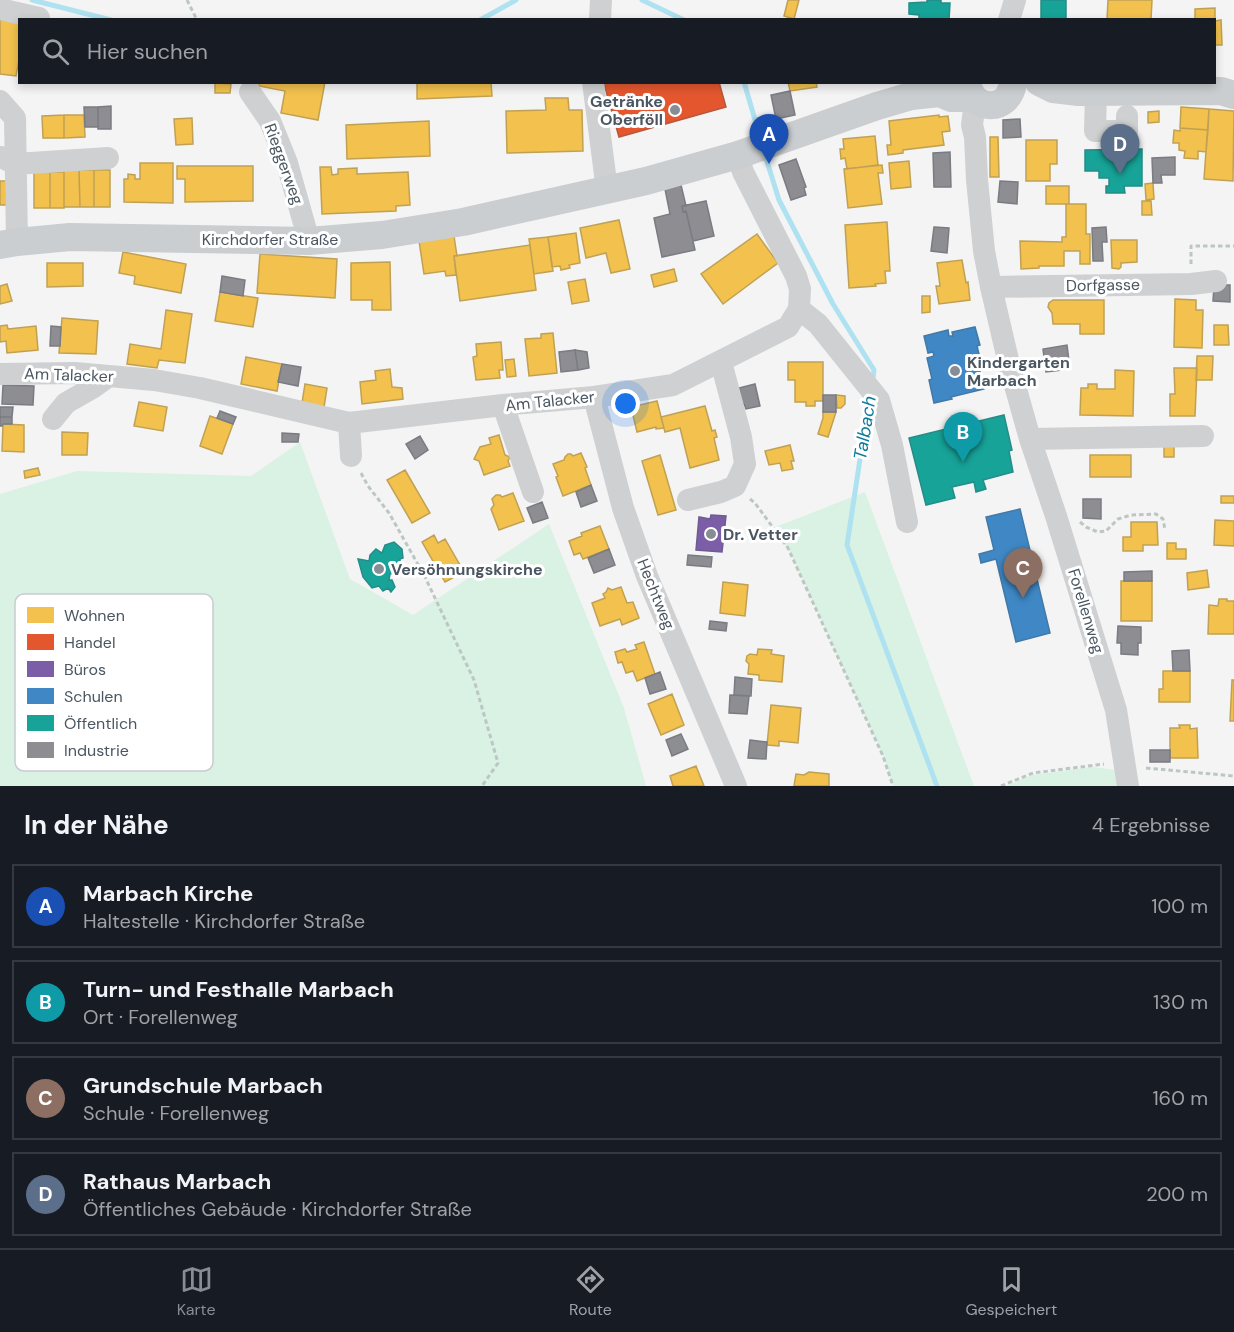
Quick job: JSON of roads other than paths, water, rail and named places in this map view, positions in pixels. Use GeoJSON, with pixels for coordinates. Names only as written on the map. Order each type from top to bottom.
{"type":"FeatureCollection","features":[{"type":"Feature","properties":{"kind":"main road","name":"Kirchdorfer Straße"},"geometry":{"type":"LineString","coordinates":[[8,243],[70,237],[309,241],[382,235],[463,222],[646,181],[756,149],[911,96],[979,92],[1031,96],[1046,86],[1079,92],[1230,90]]}},
{"type":"Feature","properties":{"kind":"street"},"geometry":{"type":"LineString","coordinates":[[1010,18],[1015,0]]}},
{"type":"Feature","properties":{"kind":"street"},"geometry":{"type":"LineString","coordinates":[[0,9],[39,18]]}},
{"type":"Feature","properties":{"kind":"street"},"geometry":{"type":"LineString","coordinates":[[593,84],[607,190]]}},
{"type":"Feature","properties":{"kind":"street","name":"Rieggerweg"},"geometry":{"type":"LineString","coordinates":[[249,92],[270,122],[287,163],[309,241]]}},
{"type":"Feature","properties":{"kind":"street","name":"Forellenweg"},"geometry":{"type":"LineString","coordinates":[[979,92],[972,125],[975,137],[984,251],[991,286],[1030,439],[1116,710],[1127,776]]}},
{"type":"Feature","properties":{"kind":"street"},"geometry":{"type":"LineString","coordinates":[[1096,92],[1089,125],[1095,131],[1127,131],[1127,116]]}},
{"type":"Feature","properties":{"kind":"street"},"geometry":{"type":"LineString","coordinates":[[0,101],[15,118],[8,160],[8,243]]}},
{"type":"Feature","properties":{"kind":"street"},"geometry":{"type":"LineString","coordinates":[[756,149],[743,171],[796,276],[800,289],[800,309],[818,324],[879,400],[892,445],[907,522]]}},
{"type":"Feature","properties":{"kind":"street"},"geometry":{"type":"LineString","coordinates":[[8,160],[108,158]]}},
{"type":"Feature","properties":{"kind":"street","name":"Dorfgasse"},"geometry":{"type":"LineString","coordinates":[[991,286],[1191,284],[1216,280]]}},
{"type":"Feature","properties":{"kind":"street","name":"Am Talacker"},"geometry":{"type":"LineString","coordinates":[[0,374],[75,373],[154,380],[200,388],[349,423],[594,397],[672,385],[788,327],[800,309]]}},
{"type":"Feature","properties":{"kind":"street"},"geometry":{"type":"LineString","coordinates":[[688,500],[735,486],[745,464],[741,437],[721,362]]}},
{"type":"Feature","properties":{"kind":"street"},"geometry":{"type":"LineString","coordinates":[[52,419],[66,403],[94,387],[109,375]]}},
{"type":"Feature","properties":{"kind":"street","name":"Hechtweg"},"geometry":{"type":"LineString","coordinates":[[594,397],[623,508],[647,576],[736,786]]}},
{"type":"Feature","properties":{"kind":"street"},"geometry":{"type":"LineString","coordinates":[[503,405],[533,492]]}},
{"type":"Feature","properties":{"kind":"street"},"geometry":{"type":"LineString","coordinates":[[349,423],[351,456]]}},
{"type":"Feature","properties":{"kind":"street"},"geometry":{"type":"LineString","coordinates":[[1030,439],[1203,436]]}},
{"type":"Feature","properties":{"kind":"waterway","name":"Talbach"},"geometry":{"type":"LineString","coordinates":[[32,0],[103,18]]}},
{"type":"Feature","properties":{"kind":"waterway","name":"Talbach"},"geometry":{"type":"LineString","coordinates":[[484,18],[516,0]]}},
{"type":"Feature","properties":{"kind":"waterway","name":"Talbach"},"geometry":{"type":"LineString","coordinates":[[642,0],[680,18]]}},
{"type":"Feature","properties":{"kind":"waterway","name":"Talbach"},"geometry":{"type":"LineString","coordinates":[[745,84],[760,137]]}},
{"type":"Feature","properties":{"kind":"waterway","name":"Talbach"},"geometry":{"type":"LineString","coordinates":[[765,155],[779,200],[833,304],[874,370],[873,379]]}},
{"type":"Feature","properties":{"kind":"waterway","name":"Talbach"},"geometry":{"type":"LineString","coordinates":[[869,400],[847,545],[937,786]]}},
{"type":"Feature","properties":{"kind":"place","name":"Getränke Oberföll"},"geometry":{"type":"Point","coordinates":[675,110]}},
{"type":"Feature","properties":{"kind":"place","name":"Marbach Kirche"},"geometry":{"type":"Point","coordinates":[769,164]}},
{"type":"Feature","properties":{"kind":"place","name":"Rathaus Marbach"},"geometry":{"type":"Point","coordinates":[1120,174]}},
{"type":"Feature","properties":{"kind":"place","name":"Kindergarten Marbach"},"geometry":{"type":"Point","coordinates":[955,371]}},
{"type":"Feature","properties":{"kind":"place","name":"Turn- und Festhalle Marbach"},"geometry":{"type":"Point","coordinates":[963,462]}},
{"type":"Feature","properties":{"kind":"place","name":"Dr. Vetter"},"geometry":{"type":"Point","coordinates":[711,534]}},
{"type":"Feature","properties":{"kind":"place","name":"Versöhnungskirche"},"geometry":{"type":"Point","coordinates":[379,569]}},
{"type":"Feature","properties":{"kind":"place","name":"Grundschule Marbach"},"geometry":{"type":"Point","coordinates":[1023,598]}}]}
